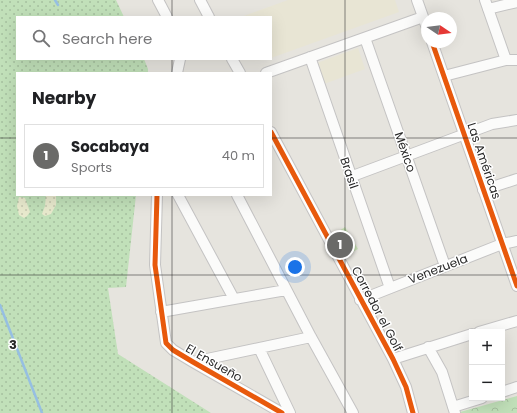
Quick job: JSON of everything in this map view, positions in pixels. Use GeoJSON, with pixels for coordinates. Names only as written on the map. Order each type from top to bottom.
{"type":"FeatureCollection","features":[{"type":"Feature","properties":{"kind":"street"},"geometry":{"type":"LineString","coordinates":[[158,0],[166,16]]}},
{"type":"Feature","properties":{"kind":"street"},"geometry":{"type":"LineString","coordinates":[[200,0],[209,16]]}},
{"type":"Feature","properties":{"kind":"street"},"geometry":{"type":"LineString","coordinates":[[417,0],[421,12]]}},
{"type":"Feature","properties":{"kind":"street"},"geometry":{"type":"LineString","coordinates":[[506,60],[486,5],[517,2]]}},
{"type":"Feature","properties":{"kind":"street"},"geometry":{"type":"LineString","coordinates":[[269,72],[421,18]]}},
{"type":"Feature","properties":{"kind":"street","name":"México"},"geometry":{"type":"LineString","coordinates":[[365,38],[445,266]]}},
{"type":"Feature","properties":{"kind":"street","name":"Las Américas"},"geometry":{"type":"LineString","coordinates":[[434,48],[517,286]]}},
{"type":"Feature","properties":{"kind":"street","name":"Brasil"},"geometry":{"type":"LineString","coordinates":[[310,58],[350,177],[390,288]]}},
{"type":"Feature","properties":{"kind":"street"},"geometry":{"type":"LineString","coordinates":[[176,72],[180,60]]}},
{"type":"Feature","properties":{"kind":"street"},"geometry":{"type":"LineString","coordinates":[[233,60],[239,72]]}},
{"type":"Feature","properties":{"kind":"street"},"geometry":{"type":"LineString","coordinates":[[444,76],[506,60],[517,60]]}},
{"type":"Feature","properties":{"kind":"street"},"geometry":{"type":"LineString","coordinates":[[350,177],[492,124],[517,120]]}},
{"type":"Feature","properties":{"kind":"street","name":"Corredor el Golf"},"geometry":{"type":"LineString","coordinates":[[272,134],[393,359],[406,387],[413,413]]}},
{"type":"Feature","properties":{"kind":"street"},"geometry":{"type":"LineString","coordinates":[[483,190],[517,179]]}},
{"type":"Feature","properties":{"kind":"street","name":"El Ensueño"},"geometry":{"type":"LineString","coordinates":[[157,196],[155,265],[166,343],[173,350],[282,413]]}},
{"type":"Feature","properties":{"kind":"street"},"geometry":{"type":"LineString","coordinates":[[179,196],[234,299]]}},
{"type":"Feature","properties":{"kind":"street"},"geometry":{"type":"LineString","coordinates":[[238,196],[311,338],[353,413]]}},
{"type":"Feature","properties":{"kind":"street","name":"Venezuela"},"geometry":{"type":"LineString","coordinates":[[360,300],[502,244],[517,240]]}},
{"type":"Feature","properties":{"kind":"street"},"geometry":{"type":"LineString","coordinates":[[161,312],[286,290]]}},
{"type":"Feature","properties":{"kind":"street"},"geometry":{"type":"LineString","coordinates":[[489,329],[517,321]]}},
{"type":"Feature","properties":{"kind":"street"},"geometry":{"type":"LineString","coordinates":[[393,359],[469,335]]}},
{"type":"Feature","properties":{"kind":"street"},"geometry":{"type":"LineString","coordinates":[[193,362],[311,338]]}},
{"type":"Feature","properties":{"kind":"street"},"geometry":{"type":"LineString","coordinates":[[428,347],[442,372],[454,410],[475,401]]}},
{"type":"Feature","properties":{"kind":"street"},"geometry":{"type":"LineString","coordinates":[[260,348],[290,413]]}},
{"type":"Feature","properties":{"kind":"street"},"geometry":{"type":"LineString","coordinates":[[505,391],[517,387]]}},
{"type":"Feature","properties":{"kind":"shaded area"},"geometry":{"type":"Polygon","coordinates":[[[288,0],[395,0],[399,12],[272,58],[272,16],[244,16],[288,0]]]}},
{"type":"Feature","properties":{"kind":"shaded area"},"geometry":{"type":"Polygon","coordinates":[[[358,48],[365,69],[324,84],[317,63],[358,48]]]}},
{"type":"Feature","properties":{"kind":"green space"},"geometry":{"type":"Polygon","coordinates":[[[0,0],[116,0],[124,16],[16,16],[16,60],[144,60],[148,72],[16,72],[16,196],[136,196],[126,287],[108,288],[118,354],[211,413],[0,413],[0,0]]]}},
{"type":"Feature","properties":{"kind":"green space"},"geometry":{"type":"Polygon","coordinates":[[[345,227],[358,249],[345,256],[333,235],[345,227]]]}},
{"type":"Feature","properties":{"kind":"green space"},"geometry":{"type":"Polygon","coordinates":[[[517,396],[517,413],[460,413],[499,401],[505,401],[505,399],[517,396]]]}},
{"type":"Feature","properties":{"kind":"sand"},"geometry":{"type":"Polygon","coordinates":[[[46,196],[56,196],[56,205],[51,214],[45,216],[42,214],[45,206],[46,196]]]}},
{"type":"Feature","properties":{"kind":"sand"},"geometry":{"type":"Polygon","coordinates":[[[19,197],[25,198],[30,212],[24,218],[19,215],[17,206],[19,197]]]}},
{"type":"Feature","properties":{"kind":"waterway"},"geometry":{"type":"LineString","coordinates":[[55,0],[58,5]]}},
{"type":"Feature","properties":{"kind":"waterway"},"geometry":{"type":"LineString","coordinates":[[0,305],[42,413]]}},
{"type":"Feature","properties":{"kind":"cycle path"},"geometry":{"type":"LineString","coordinates":[[434,48],[517,286]]}},
{"type":"Feature","properties":{"kind":"cycle path"},"geometry":{"type":"LineString","coordinates":[[272,134],[393,359],[406,387],[413,413]]}},
{"type":"Feature","properties":{"kind":"cycle path"},"geometry":{"type":"LineString","coordinates":[[157,196],[155,265],[166,343],[173,350],[282,413]]}},
{"type":"Feature","properties":{"kind":"place","name":"Socabaya"},"geometry":{"type":"Point","coordinates":[340,245]}}]}
